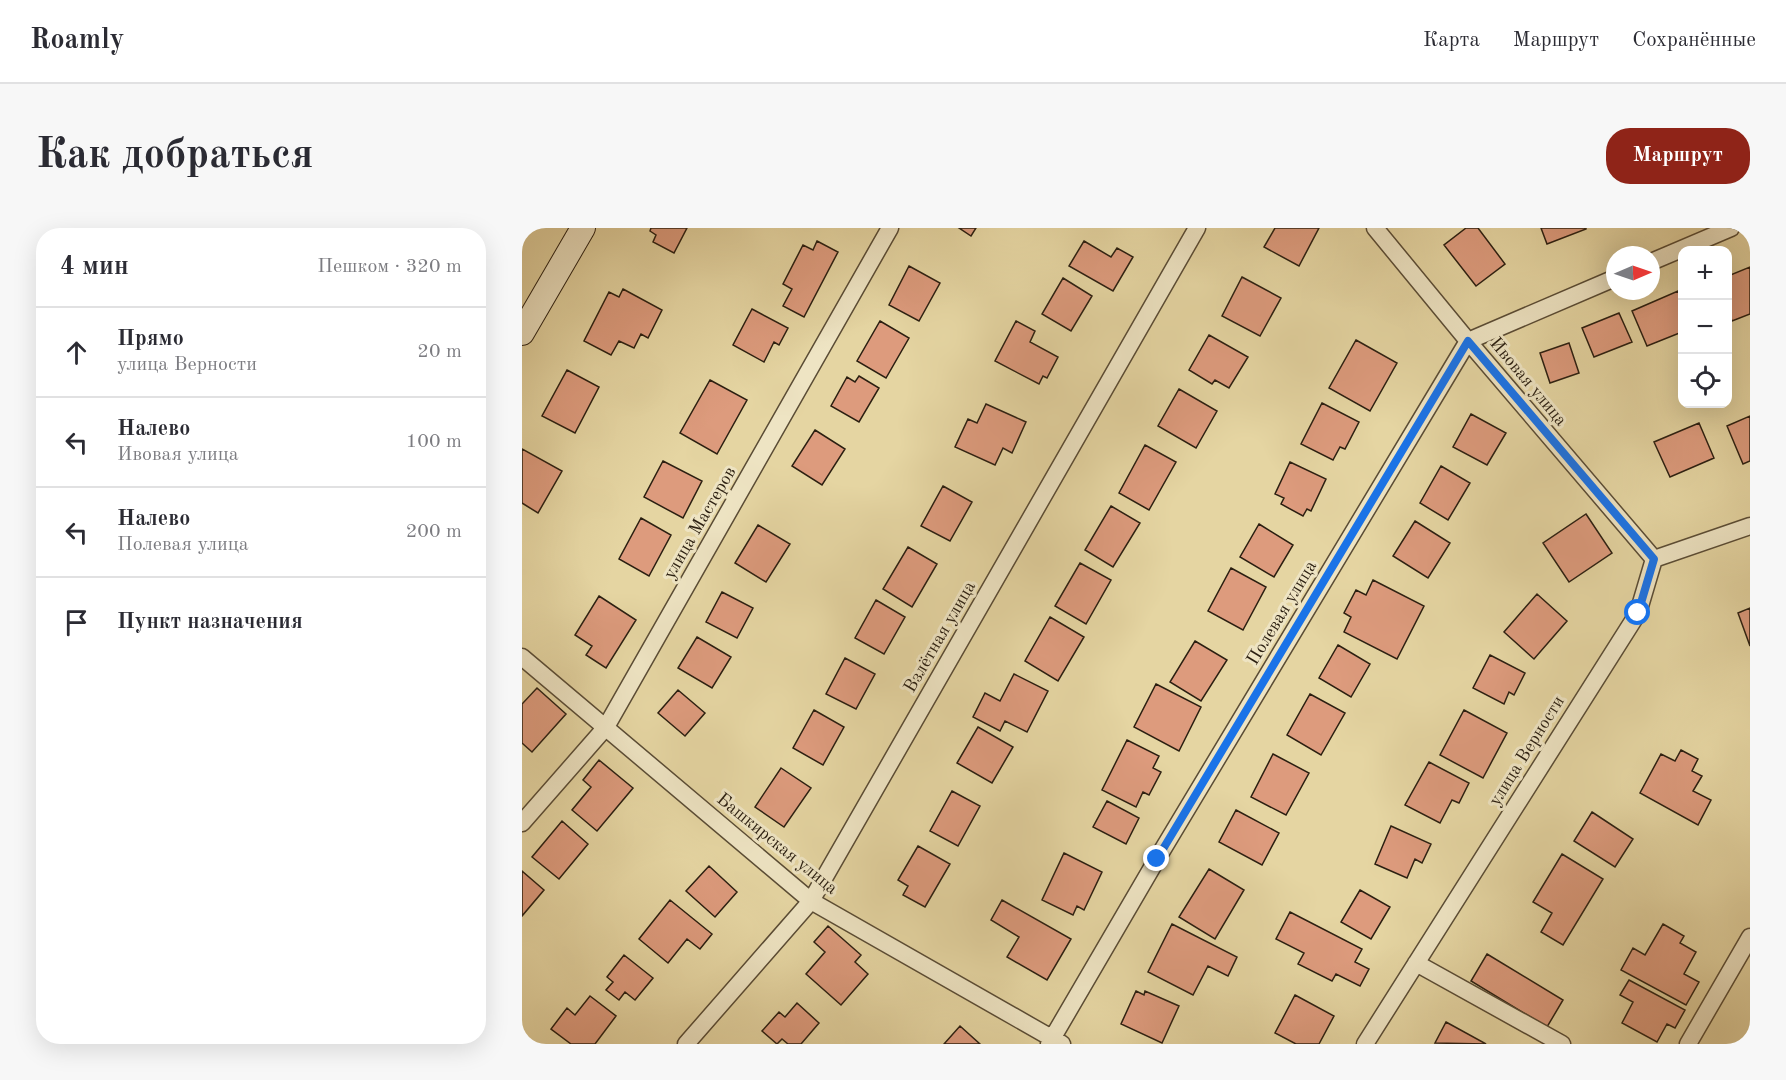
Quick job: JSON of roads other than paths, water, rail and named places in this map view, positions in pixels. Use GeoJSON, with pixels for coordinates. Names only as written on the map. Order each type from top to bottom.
{"type":"FeatureCollection","features":[{"type":"Feature","properties":{"kind":"street"},"geometry":{"type":"LineString","coordinates":[[522,333],[583,228]]}},
{"type":"Feature","properties":{"kind":"street","name":"улица Мастеров"},"geometry":{"type":"LineString","coordinates":[[522,823],[606,727],[890,228]]}},
{"type":"Feature","properties":{"kind":"street","name":"Взлётная улица"},"geometry":{"type":"LineString","coordinates":[[686,1044],[812,901],[1197,228]]}},
{"type":"Feature","properties":{"kind":"street","name":"Ивовая улица"},"geometry":{"type":"LineString","coordinates":[[1375,228],[1654,559]]}},
{"type":"Feature","properties":{"kind":"street"},"geometry":{"type":"LineString","coordinates":[[1660,258],[1731,228]]}},
{"type":"Feature","properties":{"kind":"street"},"geometry":{"type":"LineString","coordinates":[[1468,341],[1606,282]]}},
{"type":"Feature","properties":{"kind":"street","name":"Полевая улица"},"geometry":{"type":"LineString","coordinates":[[1055,1042],[1163,849],[1468,341]]}},
{"type":"Feature","properties":{"kind":"street"},"geometry":{"type":"LineString","coordinates":[[1654,559],[1750,526]]}},
{"type":"Feature","properties":{"kind":"street","name":"улица Верности"},"geometry":{"type":"LineString","coordinates":[[1365,1044],[1638,613],[1654,559]]}},
{"type":"Feature","properties":{"kind":"street","name":"Башкирская улица"},"geometry":{"type":"LineString","coordinates":[[522,657],[812,901],[1055,1042]]}},
{"type":"Feature","properties":{"kind":"street"},"geometry":{"type":"LineString","coordinates":[[1688,1044],[1750,936]]}},
{"type":"Feature","properties":{"kind":"street"},"geometry":{"type":"LineString","coordinates":[[1416,963],[1562,1044]]}}]}
